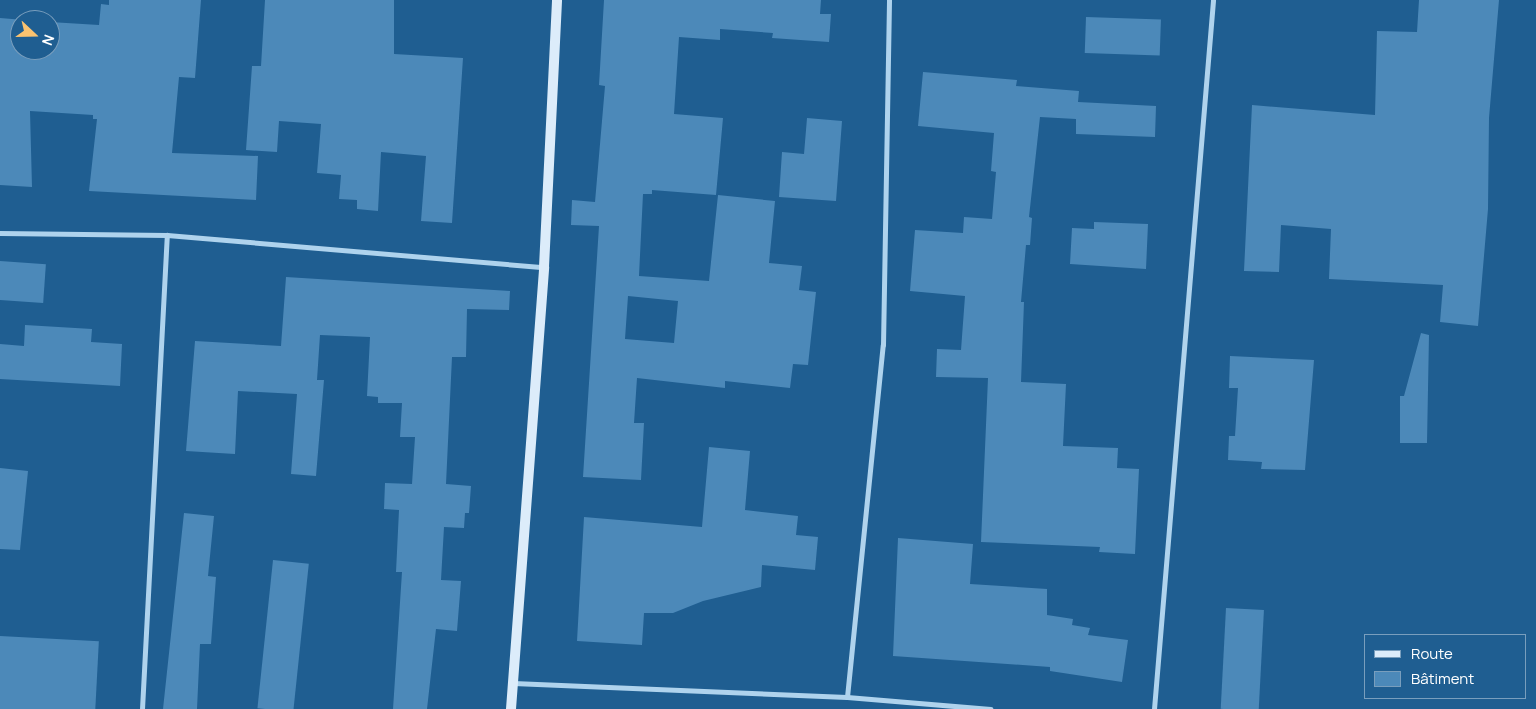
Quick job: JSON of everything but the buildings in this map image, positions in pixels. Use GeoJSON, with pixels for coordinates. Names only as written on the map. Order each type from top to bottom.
{"type":"FeatureCollection","features":[{"type":"Feature","properties":{"kind":"street"},"geometry":{"type":"LineString","coordinates":[[511,709],[544,267],[557,0]]}},
{"type":"Feature","properties":{"kind":"street"},"geometry":{"type":"LineString","coordinates":[[847,697],[883,345],[889,0]]}},
{"type":"Feature","properties":{"kind":"street"},"geometry":{"type":"LineString","coordinates":[[1154,709],[1213,0]]}},
{"type":"Feature","properties":{"kind":"street"},"geometry":{"type":"LineString","coordinates":[[0,233],[167,235],[544,267]]}},
{"type":"Feature","properties":{"kind":"street"},"geometry":{"type":"LineString","coordinates":[[142,709],[167,235]]}},
{"type":"Feature","properties":{"kind":"street"},"geometry":{"type":"LineString","coordinates":[[513,683],[847,697],[990,709]]}}]}
